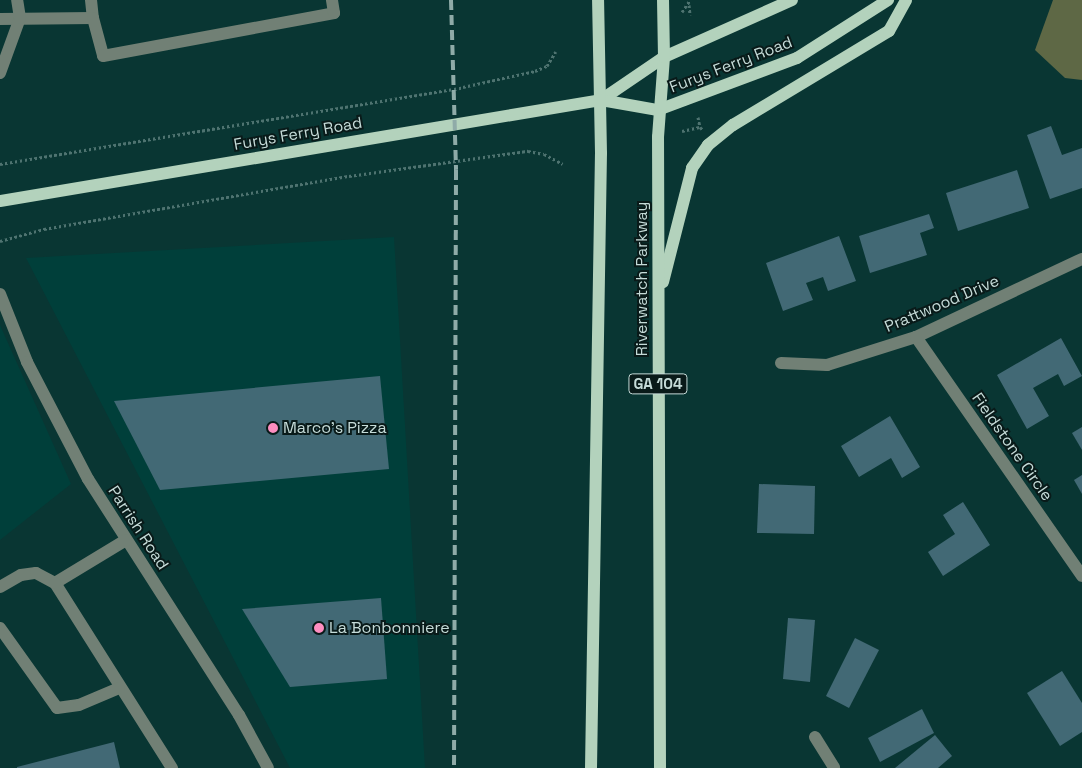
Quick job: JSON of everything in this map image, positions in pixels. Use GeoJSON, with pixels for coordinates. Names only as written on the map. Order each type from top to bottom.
{"type":"FeatureCollection","features":[{"type":"Feature","properties":{"kind":"main road"},"geometry":{"type":"LineString","coordinates":[[591,768],[602,100],[598,0]]}},
{"type":"Feature","properties":{"kind":"main road","name":"Riverwatch Parkway"},"geometry":{"type":"LineString","coordinates":[[660,768],[658,110],[664,57],[664,0]]}},
{"type":"Feature","properties":{"kind":"main road","name":"Furys Ferry Road"},"geometry":{"type":"LineString","coordinates":[[602,100],[664,57],[792,0]]}},
{"type":"Feature","properties":{"kind":"main road","name":"Furys Ferry Road"},"geometry":{"type":"LineString","coordinates":[[0,201],[602,100],[658,110],[797,58],[888,0]]}},
{"type":"Feature","properties":{"kind":"main road"},"geometry":{"type":"LineString","coordinates":[[658,302],[692,168],[708,145],[732,125],[889,31],[906,0]]}},
{"type":"Feature","properties":{"kind":"street"},"geometry":{"type":"LineString","coordinates":[[0,73],[20,18],[17,0]]}},
{"type":"Feature","properties":{"kind":"street"},"geometry":{"type":"LineString","coordinates":[[90,0],[103,56],[334,13],[332,0]]}},
{"type":"Feature","properties":{"kind":"street"},"geometry":{"type":"LineString","coordinates":[[0,18],[93,18]]}},
{"type":"Feature","properties":{"kind":"street","name":"Prattwood Drive"},"geometry":{"type":"LineString","coordinates":[[781,363],[827,365],[916,336],[1082,258]]}},
{"type":"Feature","properties":{"kind":"street","name":"Parrish Road"},"geometry":{"type":"LineString","coordinates":[[0,294],[27,362],[58,425],[126,540],[240,715],[268,768]]}},
{"type":"Feature","properties":{"kind":"street","name":"Fieldstone Circle"},"geometry":{"type":"LineString","coordinates":[[916,336],[1082,576]]}},
{"type":"Feature","properties":{"kind":"street"},"geometry":{"type":"LineString","coordinates":[[55,583],[126,540]]}},
{"type":"Feature","properties":{"kind":"street"},"geometry":{"type":"LineString","coordinates":[[0,586],[21,575],[36,573],[55,583],[119,688],[172,768]]}},
{"type":"Feature","properties":{"kind":"street"},"geometry":{"type":"LineString","coordinates":[[0,628],[57,708],[79,705],[119,688]]}},
{"type":"Feature","properties":{"kind":"street"},"geometry":{"type":"LineString","coordinates":[[815,737],[834,768]]}},
{"type":"Feature","properties":{"kind":"path"},"geometry":{"type":"LineString","coordinates":[[682,12],[690,2]]}},
{"type":"Feature","properties":{"kind":"path"},"geometry":{"type":"LineString","coordinates":[[690,2],[690,16]]}},
{"type":"Feature","properties":{"kind":"path"},"geometry":{"type":"LineString","coordinates":[[0,164],[507,77],[546,66],[556,51]]}},
{"type":"Feature","properties":{"kind":"path"},"geometry":{"type":"LineString","coordinates":[[698,117],[700,126],[706,134]]}},
{"type":"Feature","properties":{"kind":"path"},"geometry":{"type":"LineString","coordinates":[[682,131],[700,126]]}},
{"type":"Feature","properties":{"kind":"path"},"geometry":{"type":"LineString","coordinates":[[0,241],[44,229],[349,176],[508,154],[528,152],[544,154],[563,164]]}},
{"type":"Feature","properties":{"kind":"shaded area"},"geometry":{"type":"Polygon","coordinates":[[[1053,0],[1082,0],[1082,80],[1065,78],[1035,50],[1053,0]]]}},
{"type":"Feature","properties":{"kind":"shaded area"},"geometry":{"type":"Polygon","coordinates":[[[394,237],[425,768],[290,768],[26,258],[394,237]]]}},
{"type":"Feature","properties":{"kind":"shaded area"},"geometry":{"type":"Polygon","coordinates":[[[0,325],[71,484],[0,540],[0,325]]]}},
{"type":"Feature","properties":{"kind":"building"},"geometry":{"type":"Polygon","coordinates":[[[1051,126],[1062,155],[1082,148],[1082,188],[1050,199],[1027,135],[1051,126]]]}},
{"type":"Feature","properties":{"kind":"building"},"geometry":{"type":"Polygon","coordinates":[[[1017,170],[1029,208],[958,231],[946,193],[1017,170]]]}},
{"type":"Feature","properties":{"kind":"building"},"geometry":{"type":"Polygon","coordinates":[[[929,214],[934,228],[920,233],[927,255],[870,273],[859,236],[929,214]]]}},
{"type":"Feature","properties":{"kind":"building"},"geometry":{"type":"Polygon","coordinates":[[[839,236],[856,281],[828,291],[823,277],[806,283],[813,300],[783,311],[766,263],[839,236]]]}},
{"type":"Feature","properties":{"kind":"building"},"geometry":{"type":"Polygon","coordinates":[[[1061,338],[1082,376],[1064,386],[1058,374],[1033,388],[1049,416],[1027,429],[997,375],[1061,338]]]}},
{"type":"Feature","properties":{"kind":"building"},"geometry":{"type":"Polygon","coordinates":[[[380,376],[389,469],[160,490],[114,401],[380,376]]]}},
{"type":"Feature","properties":{"kind":"building"},"geometry":{"type":"Polygon","coordinates":[[[890,416],[920,467],[902,478],[891,458],[859,477],[841,446],[890,416]]]}},
{"type":"Feature","properties":{"kind":"building"},"geometry":{"type":"Polygon","coordinates":[[[1082,427],[1082,450],[1072,433],[1082,427]]]}},
{"type":"Feature","properties":{"kind":"building"},"geometry":{"type":"Polygon","coordinates":[[[1082,475],[1082,494],[1074,480],[1082,475]]]}},
{"type":"Feature","properties":{"kind":"building"},"geometry":{"type":"Polygon","coordinates":[[[759,484],[815,486],[814,534],[757,533],[759,484]]]}},
{"type":"Feature","properties":{"kind":"building"},"geometry":{"type":"Polygon","coordinates":[[[963,502],[990,545],[943,576],[928,552],[955,534],[943,515],[963,502]]]}},
{"type":"Feature","properties":{"kind":"building"},"geometry":{"type":"Polygon","coordinates":[[[381,598],[387,679],[290,687],[242,609],[381,598]]]}},
{"type":"Feature","properties":{"kind":"building"},"geometry":{"type":"Polygon","coordinates":[[[788,618],[815,620],[810,682],[783,679],[788,618]]]}},
{"type":"Feature","properties":{"kind":"building"},"geometry":{"type":"Polygon","coordinates":[[[855,638],[879,650],[849,708],[826,696],[855,638]]]}},
{"type":"Feature","properties":{"kind":"building"},"geometry":{"type":"Polygon","coordinates":[[[1062,671],[1082,703],[1082,732],[1060,746],[1027,693],[1062,671]]]}},
{"type":"Feature","properties":{"kind":"building"},"geometry":{"type":"Polygon","coordinates":[[[922,709],[934,733],[880,762],[868,738],[922,709]]]}},
{"type":"Feature","properties":{"kind":"building"},"geometry":{"type":"Polygon","coordinates":[[[935,735],[952,756],[938,768],[895,768],[935,735]]]}},
{"type":"Feature","properties":{"kind":"building"},"geometry":{"type":"Polygon","coordinates":[[[114,742],[120,768],[17,768],[17,767],[114,742]]]}},
{"type":"Feature","properties":{"kind":"railway"},"geometry":{"type":"LineString","coordinates":[[451,0],[456,170],[454,768]]}},
{"type":"Feature","properties":{"kind":"place","name":"Marco's Pizza"},"geometry":{"type":"Point","coordinates":[273,428]}},
{"type":"Feature","properties":{"kind":"place","name":"La Bonbonniere"},"geometry":{"type":"Point","coordinates":[319,628]}}]}
